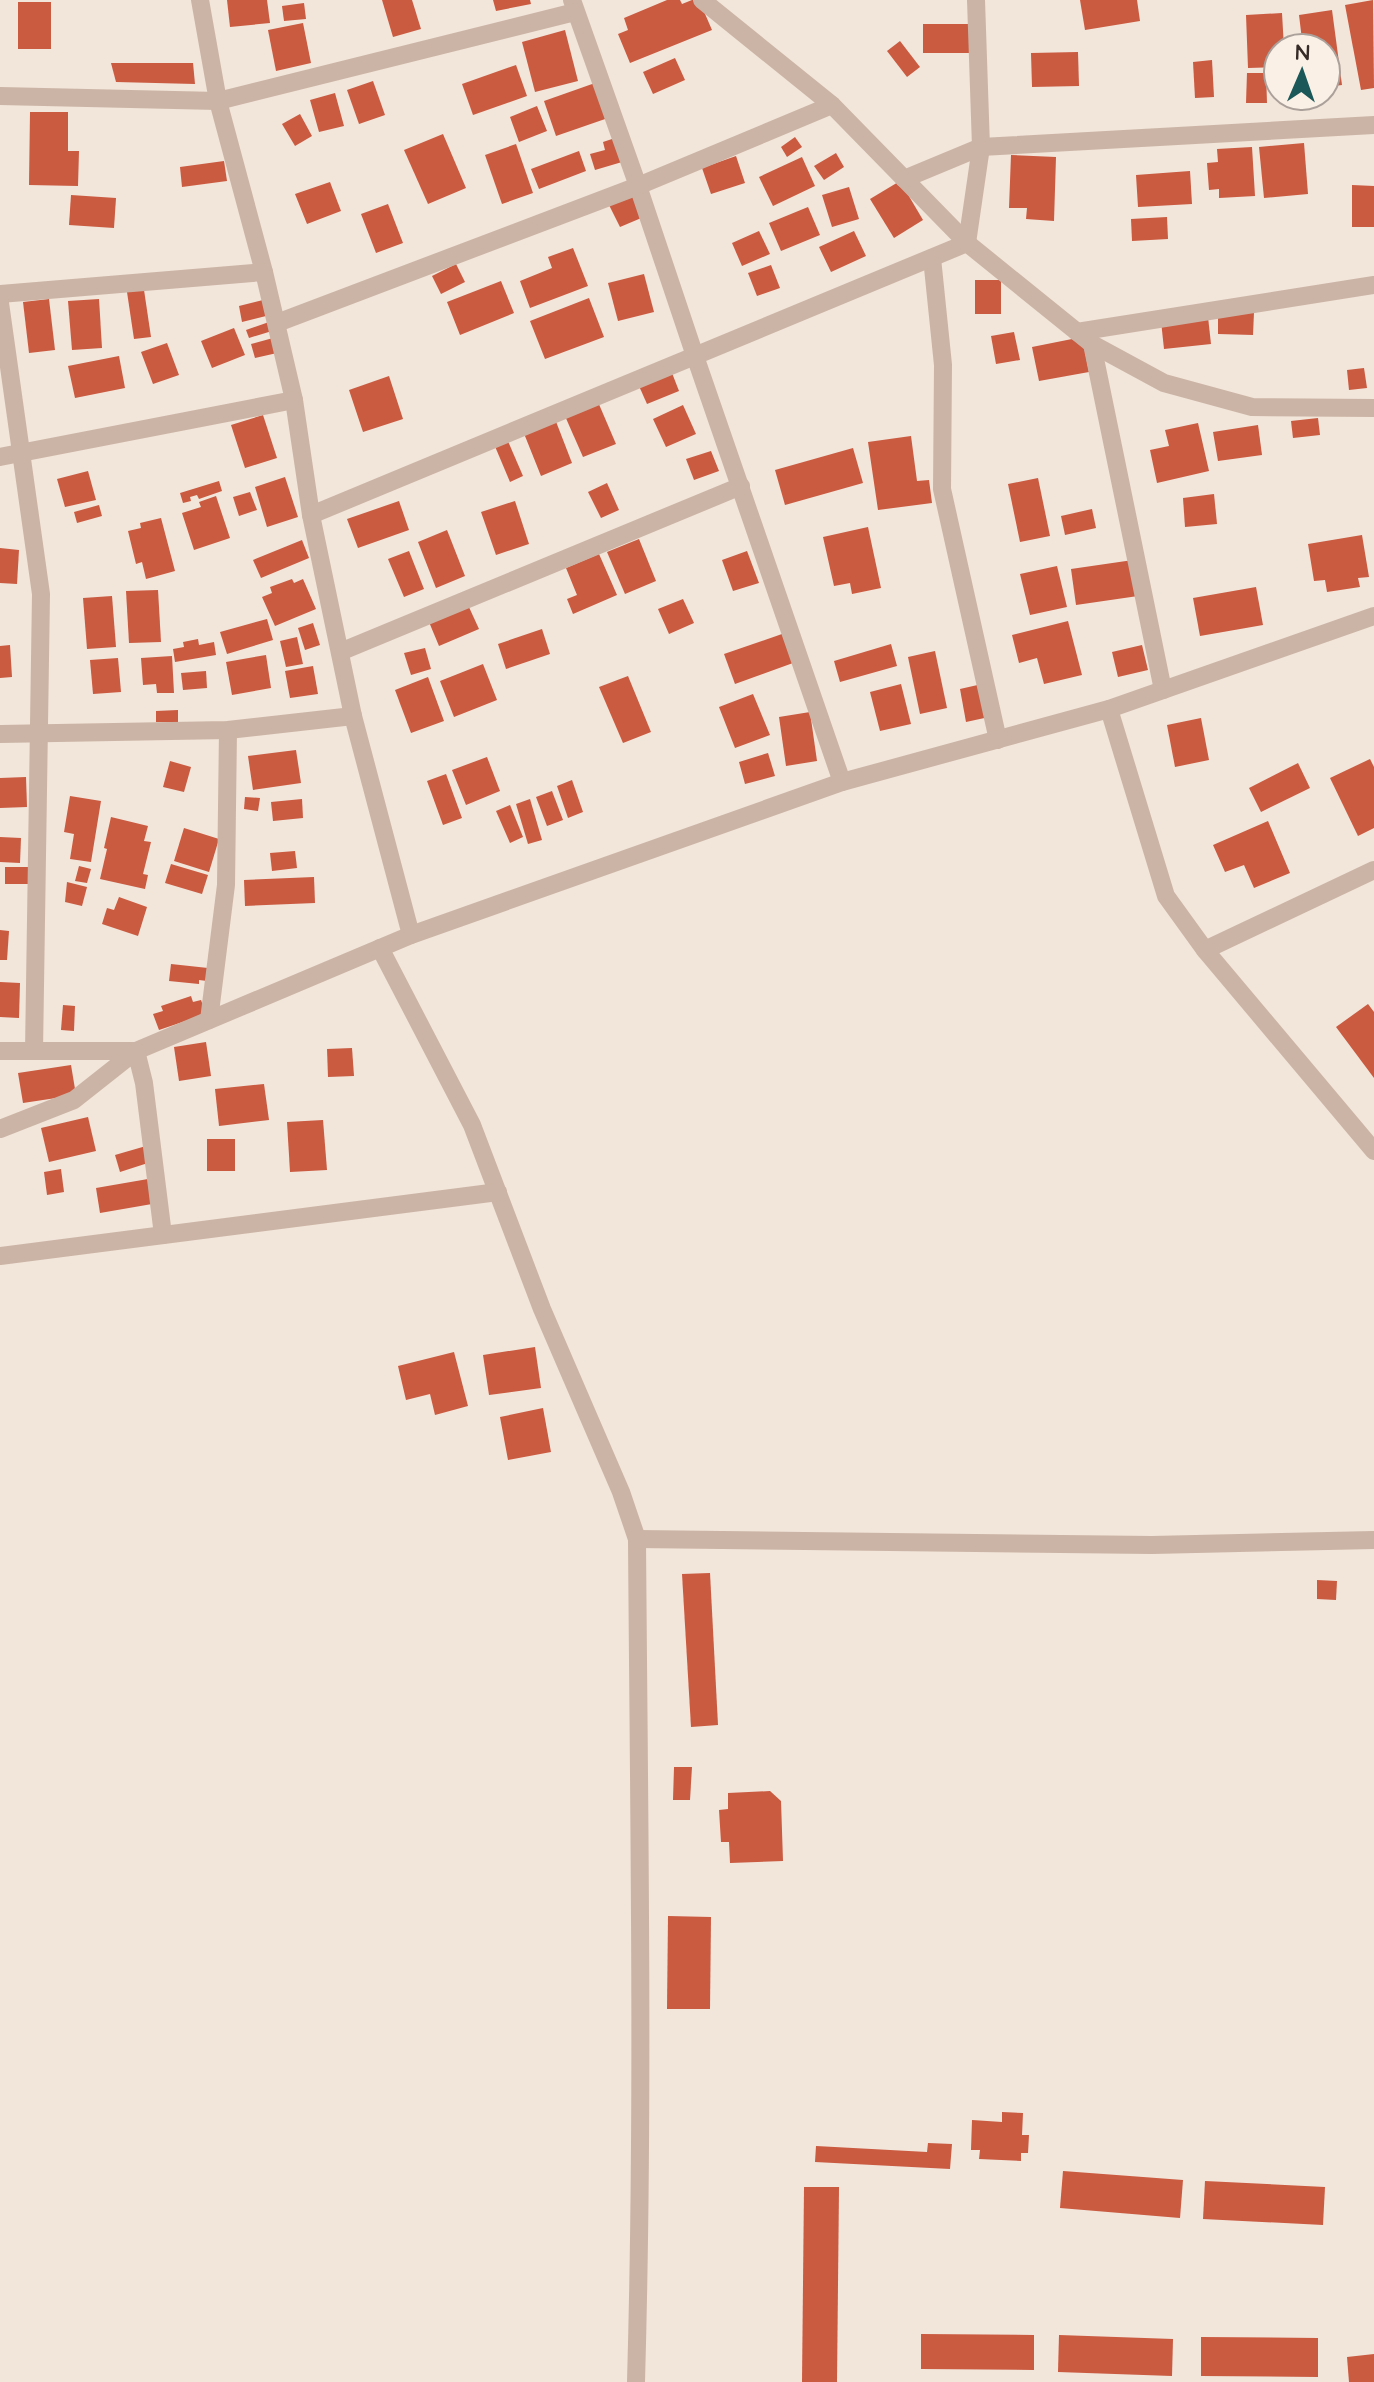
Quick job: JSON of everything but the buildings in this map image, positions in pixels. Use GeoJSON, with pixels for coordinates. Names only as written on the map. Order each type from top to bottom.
{"type":"FeatureCollection","features":[{"type":"Feature","properties":{"kind":"street"},"geometry":{"type":"LineString","coordinates":[[200,0],[218,101],[277,323],[294,400],[311,515],[353,716],[411,935]]}},
{"type":"Feature","properties":{"kind":"street"},"geometry":{"type":"LineString","coordinates":[[967,243],[981,147],[976,0]]}},
{"type":"Feature","properties":{"kind":"street"},"geometry":{"type":"LineString","coordinates":[[705,1],[832,105],[967,243],[1092,344],[1164,383],[1252,407],[1374,408]]}},
{"type":"Feature","properties":{"kind":"street"},"geometry":{"type":"LineString","coordinates":[[0,96],[218,101],[574,6],[842,782]]}},
{"type":"Feature","properties":{"kind":"street"},"geometry":{"type":"LineString","coordinates":[[277,323],[638,186],[832,105]]}},
{"type":"Feature","properties":{"kind":"street"},"geometry":{"type":"LineString","coordinates":[[904,179],[981,147],[1374,125]]}},
{"type":"Feature","properties":{"kind":"street"},"geometry":{"type":"LineString","coordinates":[[311,515],[967,243]]}},
{"type":"Feature","properties":{"kind":"street"},"geometry":{"type":"LineString","coordinates":[[932,258],[943,365],[942,489],[998,740]]}},
{"type":"Feature","properties":{"kind":"street"},"geometry":{"type":"LineString","coordinates":[[0,294],[264,272]]}},
{"type":"Feature","properties":{"kind":"street"},"geometry":{"type":"LineString","coordinates":[[1077,332],[1374,285]]}},
{"type":"Feature","properties":{"kind":"street"},"geometry":{"type":"LineString","coordinates":[[0,303],[41,594],[34,1051]]}},
{"type":"Feature","properties":{"kind":"street"},"geometry":{"type":"LineString","coordinates":[[1092,344],[1163,690]]}},
{"type":"Feature","properties":{"kind":"street"},"geometry":{"type":"LineString","coordinates":[[0,457],[294,400]]}},
{"type":"Feature","properties":{"kind":"street"},"geometry":{"type":"LineString","coordinates":[[340,652],[741,486]]}},
{"type":"Feature","properties":{"kind":"street"},"geometry":{"type":"LineString","coordinates":[[0,1129],[74,1100],[136,1051],[411,935],[842,782],[1109,709],[1374,616]]}},
{"type":"Feature","properties":{"kind":"street"},"geometry":{"type":"LineString","coordinates":[[1109,709],[1166,896],[1205,950],[1374,1150]]}},
{"type":"Feature","properties":{"kind":"street"},"geometry":{"type":"LineString","coordinates":[[0,734],[228,730],[353,716]]}},
{"type":"Feature","properties":{"kind":"street"},"geometry":{"type":"LineString","coordinates":[[209,1020],[226,885],[228,730]]}},
{"type":"Feature","properties":{"kind":"street"},"geometry":{"type":"LineString","coordinates":[[1205,950],[1374,870]]}},
{"type":"Feature","properties":{"kind":"street"},"geometry":{"type":"LineString","coordinates":[[380,948],[472,1125],[542,1309],[621,1492],[637,1539],[640,2080],[636,2382]]}},
{"type":"Feature","properties":{"kind":"street"},"geometry":{"type":"LineString","coordinates":[[0,1051],[136,1051]]}},
{"type":"Feature","properties":{"kind":"street"},"geometry":{"type":"LineString","coordinates":[[136,1051],[144,1083],[163,1235]]}},
{"type":"Feature","properties":{"kind":"street"},"geometry":{"type":"LineString","coordinates":[[0,1256],[498,1192]]}},
{"type":"Feature","properties":{"kind":"street"},"geometry":{"type":"LineString","coordinates":[[637,1539],[1152,1545],[1374,1540]]}}]}
